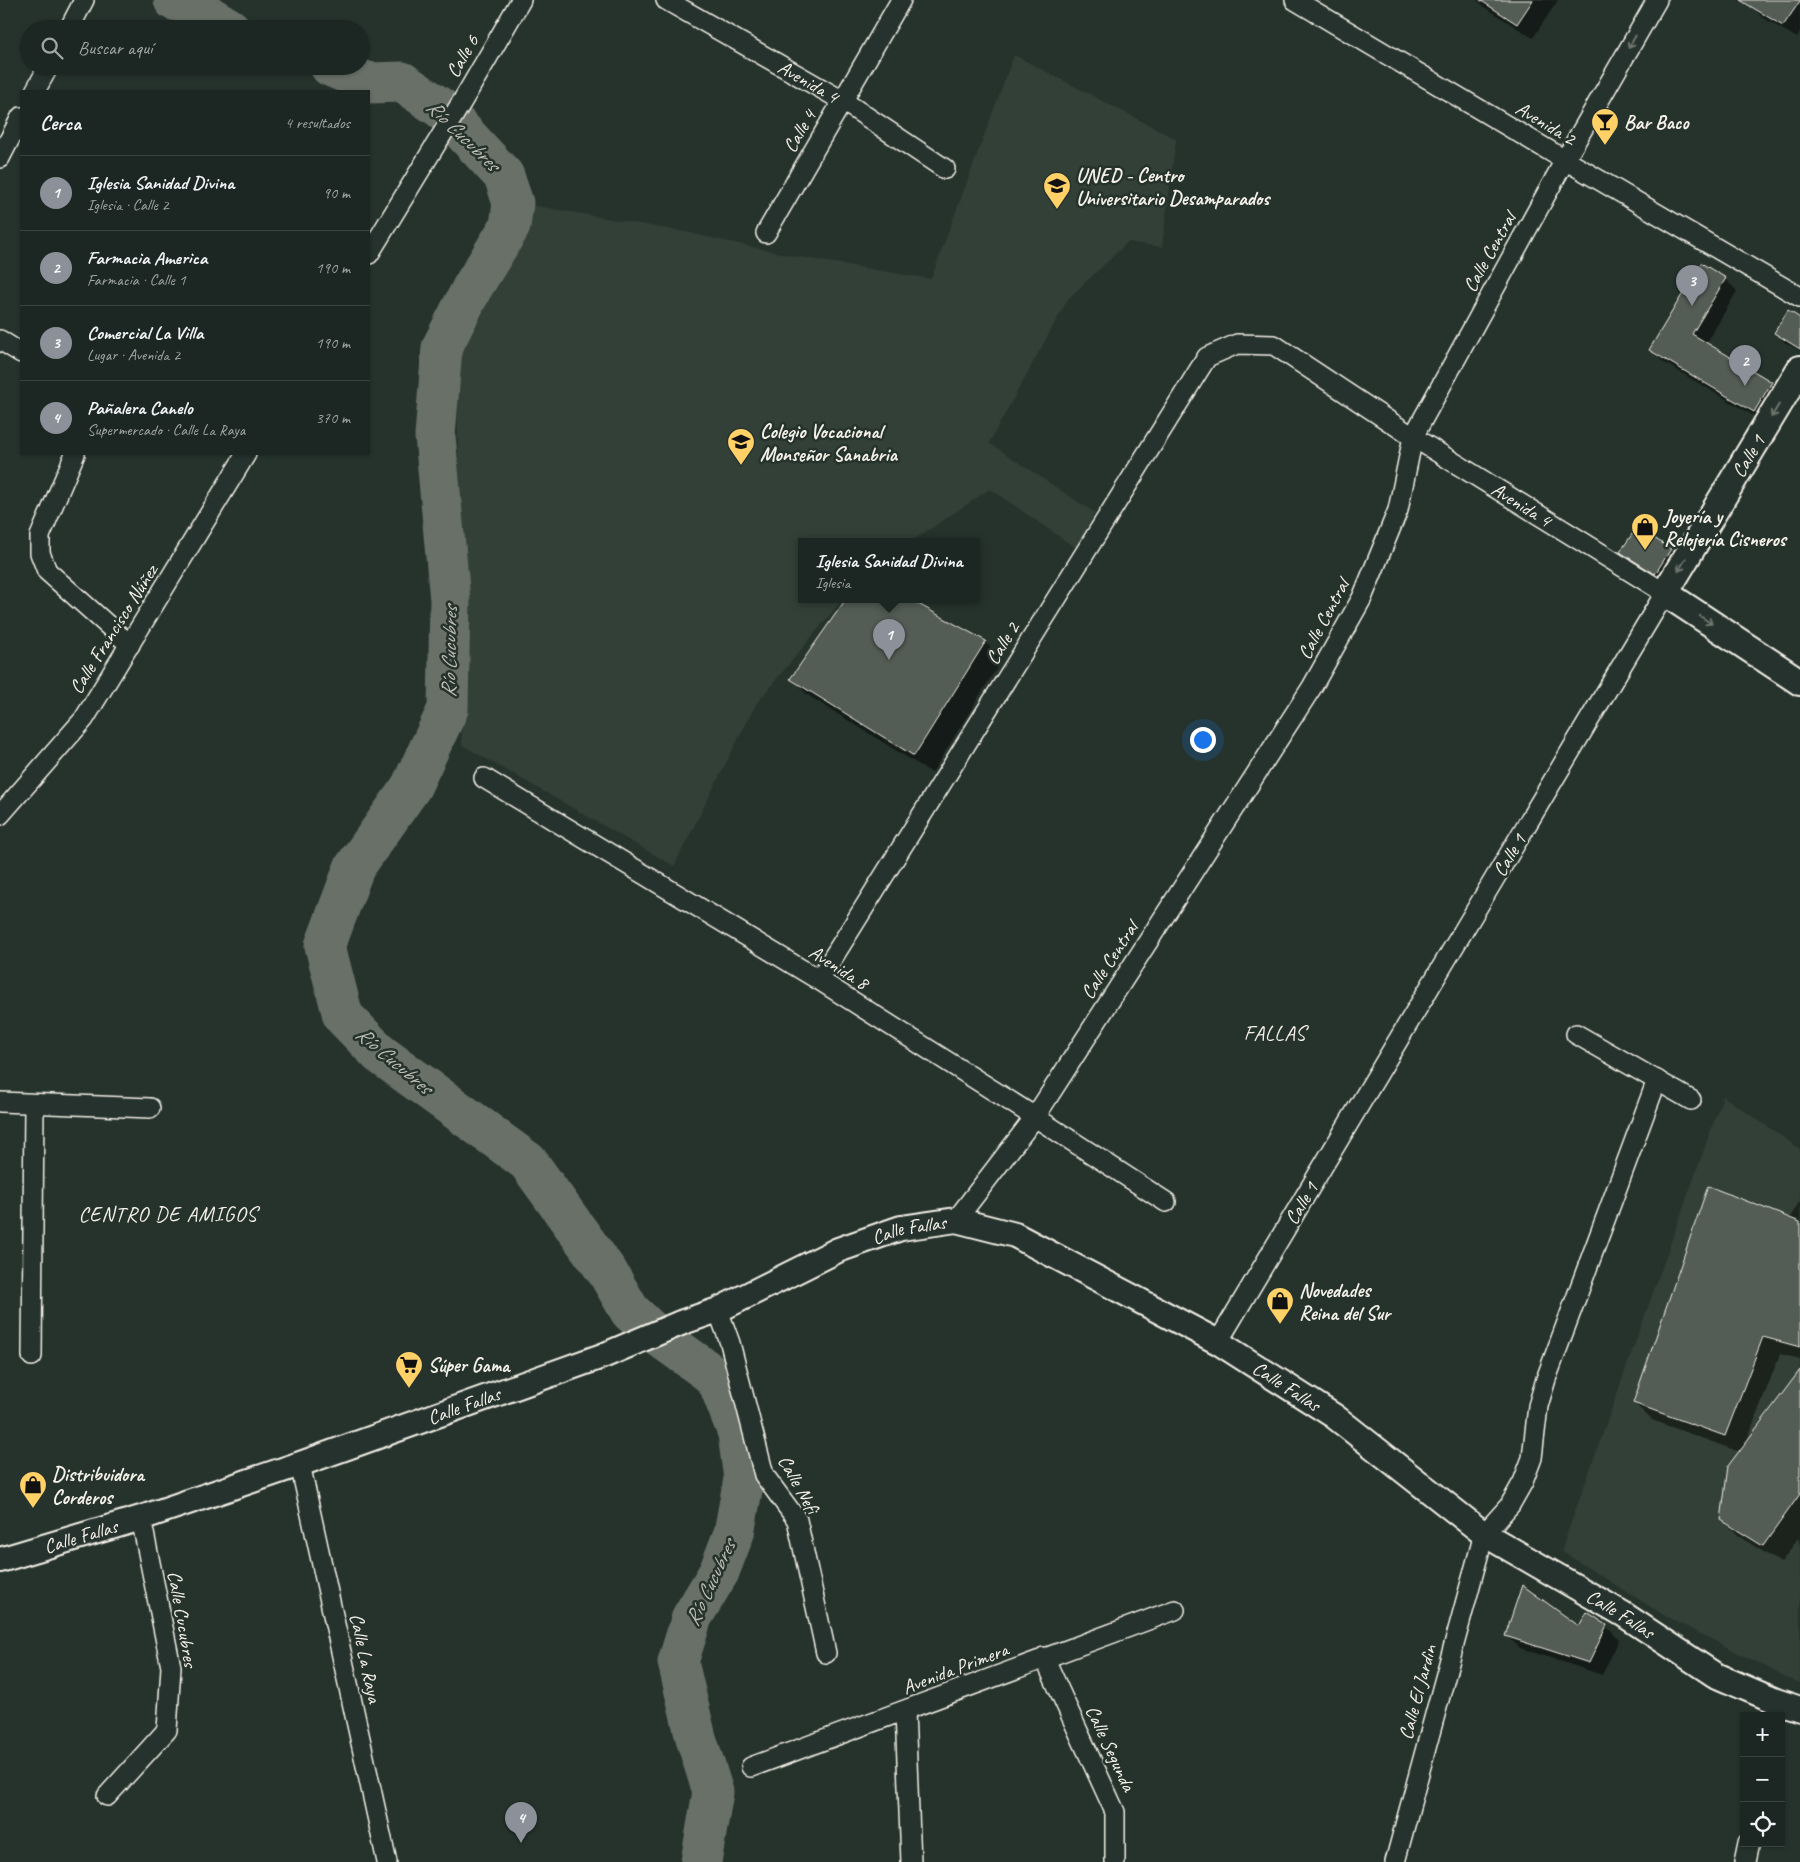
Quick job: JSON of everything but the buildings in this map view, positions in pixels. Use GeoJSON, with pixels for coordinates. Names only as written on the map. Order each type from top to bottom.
{"type":"FeatureCollection","features":[{"type":"Feature","properties":{"kind":"main road","name":"Calle 1"},"geometry":{"type":"LineString","coordinates":[[1665,593],[1800,369]]}},
{"type":"Feature","properties":{"kind":"main road","name":"Avenida 4"},"geometry":{"type":"LineString","coordinates":[[1665,593],[1800,682]]}},
{"type":"Feature","properties":{"kind":"street"},"geometry":{"type":"LineString","coordinates":[[74,20],[84,0]]}},
{"type":"Feature","properties":{"kind":"street","name":"Calle 6"},"geometry":{"type":"LineString","coordinates":[[370,252],[463,100],[521,0]]}},
{"type":"Feature","properties":{"kind":"street","name":"Avenida 4"},"geometry":{"type":"LineString","coordinates":[[666,0],[843,101],[945,170]]}},
{"type":"Feature","properties":{"kind":"street","name":"Calle 4"},"geometry":{"type":"LineString","coordinates":[[766,233],[901,0]]}},
{"type":"Feature","properties":{"kind":"street","name":"Avenida 2"},"geometry":{"type":"LineString","coordinates":[[1295,0],[1564,160],[1800,297]]}},
{"type":"Feature","properties":{"kind":"street","name":"Calle Central"},"geometry":{"type":"LineString","coordinates":[[956,1220],[1035,1117],[1312,687],[1362,598],[1398,510],[1412,437],[1564,160],[1657,0]]}},
{"type":"Feature","properties":{"kind":"street"},"geometry":{"type":"LineString","coordinates":[[36,90],[44,75]]}},
{"type":"Feature","properties":{"kind":"street"},"geometry":{"type":"LineString","coordinates":[[0,158],[20,119]]}},
{"type":"Feature","properties":{"kind":"street"},"geometry":{"type":"LineString","coordinates":[[0,340],[20,352]]}},
{"type":"Feature","properties":{"kind":"street","name":"Avenida 4"},"geometry":{"type":"LineString","coordinates":[[1237,344],[1274,346],[1412,437],[1665,593]]}},
{"type":"Feature","properties":{"kind":"street","name":"Calle 2"},"geometry":{"type":"LineString","coordinates":[[819,980],[1207,357],[1237,344]]}},
{"type":"Feature","properties":{"kind":"street"},"geometry":{"type":"LineString","coordinates":[[75,455],[40,536],[40,554],[48,571],[130,645]]}},
{"type":"Feature","properties":{"kind":"street","name":"Calle Francisco Núñez"},"geometry":{"type":"LineString","coordinates":[[0,815],[84,719],[245,455]]}},
{"type":"Feature","properties":{"kind":"street","name":"Calle 1"},"geometry":{"type":"LineString","coordinates":[[1218,1342],[1665,593]]}},
{"type":"Feature","properties":{"kind":"street","name":"Avenida 8"},"geometry":{"type":"LineString","coordinates":[[484,778],[819,980],[1166,1202]]}},
{"type":"Feature","properties":{"kind":"street"},"geometry":{"type":"LineString","coordinates":[[1576,1034],[1691,1100]]}},
{"type":"Feature","properties":{"kind":"street"},"geometry":{"type":"LineString","coordinates":[[1484,1534],[1510,1505],[1526,1474],[1532,1458],[1538,1406],[1546,1379],[1657,1080]]}},
{"type":"Feature","properties":{"kind":"street"},"geometry":{"type":"LineString","coordinates":[[0,1102],[150,1108]]}},
{"type":"Feature","properties":{"kind":"street"},"geometry":{"type":"LineString","coordinates":[[32,1356],[34,1104]]}},
{"type":"Feature","properties":{"kind":"street","name":"Calle Fallas"},"geometry":{"type":"LineString","coordinates":[[0,1560],[141,1518],[605,1356],[676,1325],[718,1310],[838,1250],[901,1228],[956,1220],[1015,1235],[1218,1342],[1334,1416],[1484,1534],[1623,1614],[1715,1675],[1774,1708],[1800,1708]]}},
{"type":"Feature","properties":{"kind":"street","name":"Calle Nefi"},"geometry":{"type":"LineString","coordinates":[[718,1310],[730,1343],[764,1475],[797,1520],[826,1653]]}},
{"type":"Feature","properties":{"kind":"street","name":"Calle La Raya"},"geometry":{"type":"LineString","coordinates":[[300,1464],[387,1862]]}},
{"type":"Feature","properties":{"kind":"street","name":"Calle Cucubres"},"geometry":{"type":"LineString","coordinates":[[107,1796],[167,1730],[171,1667],[141,1518]]}},
{"type":"Feature","properties":{"kind":"street","name":"Calle El Jardìn"},"geometry":{"type":"LineString","coordinates":[[1395,1862],[1484,1534]]}},
{"type":"Feature","properties":{"kind":"street","name":"Avenida Primera"},"geometry":{"type":"LineString","coordinates":[[751,1767],[1175,1610]]}},
{"type":"Feature","properties":{"kind":"street","name":"Calle Segunda"},"geometry":{"type":"LineString","coordinates":[[1044,1658],[1115,1812],[1115,1862]]}},
{"type":"Feature","properties":{"kind":"street"},"geometry":{"type":"LineString","coordinates":[[905,1711],[912,1862]]}},
{"type":"Feature","properties":{"kind":"street"},"geometry":{"type":"LineString","coordinates":[[1746,1862],[1748,1847]]}},
{"type":"Feature","properties":{"kind":"shaded area","name":"Colegio Vocacional Monseñor Sanabria"},"geometry":{"type":"Polygon","coordinates":[[[1014,55],[1176,139],[1162,247],[1128,242],[1068,299],[989,443],[1095,513],[1076,548],[990,489],[916,538],[798,538],[798,603],[840,603],[756,704],[674,866],[462,745],[457,352],[478,303],[510,247],[531,205],[685,232],[793,256],[931,279],[1014,55]]]}},
{"type":"Feature","properties":{"kind":"shaded area"},"geometry":{"type":"Polygon","coordinates":[[[1723,1096],[1800,1149],[1800,1684],[1667,1617],[1561,1551],[1723,1096]]]}},
{"type":"Feature","properties":{"kind":"waterway","name":"Río Cucubres"},"geometry":{"type":"LineString","coordinates":[[174,0],[191,5],[215,20]]}},
{"type":"Feature","properties":{"kind":"waterway","name":"Río Cucubres"},"geometry":{"type":"LineString","coordinates":[[351,75],[369,83],[402,82],[442,109],[504,176],[513,203],[510,226],[472,288],[442,347],[435,436],[450,600],[448,709],[411,787],[354,868],[325,946],[343,1016],[380,1054],[528,1162],[608,1273],[630,1311],[649,1329],[710,1373],[719,1384],[738,1433],[744,1479],[734,1533],[719,1572],[692,1617],[678,1662],[696,1738],[713,1792],[701,1862]]}},
{"type":"Feature","properties":{"kind":"place","name":"Bar Baco"},"geometry":{"type":"Point","coordinates":[1605,146]}},
{"type":"Feature","properties":{"kind":"place","name":"UNED - Centro Universitario Desamparados"},"geometry":{"type":"Point","coordinates":[1057,210]}},
{"type":"Feature","properties":{"kind":"place","name":"Comercial La Villa"},"geometry":{"type":"Point","coordinates":[1692,306]}},
{"type":"Feature","properties":{"kind":"place","name":"Farmacia America"},"geometry":{"type":"Point","coordinates":[1745,386]}},
{"type":"Feature","properties":{"kind":"place","name":"Colegio Vocacional Monseñor Sanabria"},"geometry":{"type":"Point","coordinates":[741,466]}},
{"type":"Feature","properties":{"kind":"place","name":"Joyería y Relojería Cisneros"},"geometry":{"type":"Point","coordinates":[1645,551]}},
{"type":"Feature","properties":{"kind":"place","name":"Iglesia Sanidad Divina"},"geometry":{"type":"Point","coordinates":[889,660]}},
{"type":"Feature","properties":{"kind":"place","name":"Novedades Reina del Sur"},"geometry":{"type":"Point","coordinates":[1280,1325]}},
{"type":"Feature","properties":{"kind":"place","name":"Súper Gama"},"geometry":{"type":"Point","coordinates":[409,1389]}},
{"type":"Feature","properties":{"kind":"place","name":"Distribuidora Corderos"},"geometry":{"type":"Point","coordinates":[33,1509]}},
{"type":"Feature","properties":{"kind":"place","name":"Pañalera Canelo"},"geometry":{"type":"Point","coordinates":[521,1843]}},
{"type":"Feature","properties":{"kind":"district","name":"FALLAS"},"geometry":{"type":"Point","coordinates":[1275,1033]}},
{"type":"Feature","properties":{"kind":"district","name":"CENTRO DE AMIGOS"},"geometry":{"type":"Point","coordinates":[168,1214]}}]}
